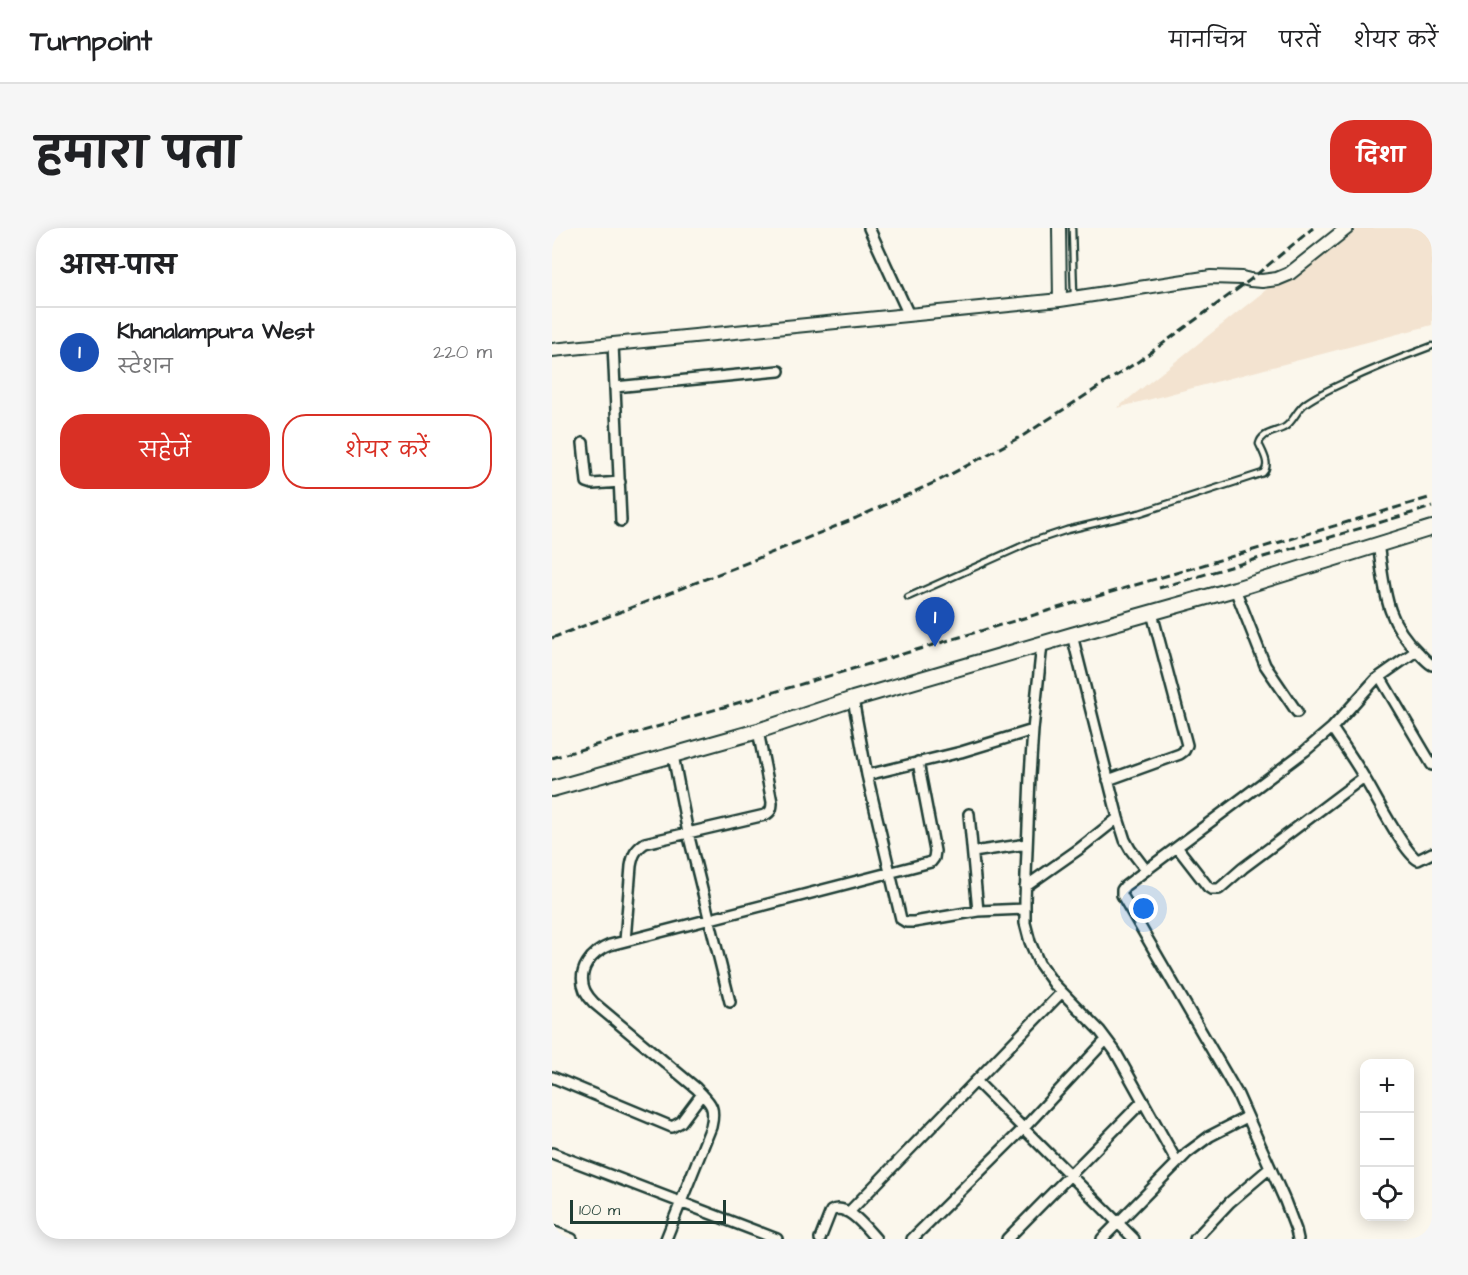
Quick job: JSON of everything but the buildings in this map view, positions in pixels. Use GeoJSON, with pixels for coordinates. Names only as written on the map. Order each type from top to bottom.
{"type":"FeatureCollection","features":[{"type":"Feature","properties":{"kind":"main road"},"geometry":{"type":"LineString","coordinates":[[552,789],[758,731],[853,699],[1072,634],[1235,589],[1432,528]]}},
{"type":"Feature","properties":{"kind":"street"},"geometry":{"type":"LineString","coordinates":[[869,228],[909,315]]}},
{"type":"Feature","properties":{"kind":"street"},"geometry":{"type":"LineString","coordinates":[[1059,228],[1060,300]]}},
{"type":"Feature","properties":{"kind":"street"},"geometry":{"type":"LineString","coordinates":[[552,350],[1060,300],[1211,277],[1262,281],[1276,279],[1289,274],[1347,228]]}},
{"type":"Feature","properties":{"kind":"street"},"geometry":{"type":"LineString","coordinates":[[613,344],[621,521]]}},
{"type":"Feature","properties":{"kind":"street"},"geometry":{"type":"LineString","coordinates":[[615,387],[779,371]]}},
{"type":"Feature","properties":{"kind":"street"},"geometry":{"type":"LineString","coordinates":[[583,443],[587,482],[593,484],[620,482]]}},
{"type":"Feature","properties":{"kind":"street"},"geometry":{"type":"LineString","coordinates":[[1378,544],[1388,607],[1395,623],[1407,642],[1432,665]]}},
{"type":"Feature","properties":{"kind":"street"},"geometry":{"type":"LineString","coordinates":[[1235,589],[1265,665],[1297,712]]}},
{"type":"Feature","properties":{"kind":"street"},"geometry":{"type":"LineString","coordinates":[[1108,780],[1180,754],[1187,745],[1152,613]]}},
{"type":"Feature","properties":{"kind":"street"},"geometry":{"type":"LineString","coordinates":[[1072,634],[1118,818],[1130,849],[1146,870]]}},
{"type":"Feature","properties":{"kind":"street"},"geometry":{"type":"LineString","coordinates":[[1042,644],[1033,730],[1025,923],[1039,963],[1054,984],[1115,1051],[1177,1162]]}},
{"type":"Feature","properties":{"kind":"street"},"geometry":{"type":"LineString","coordinates":[[1298,1239],[1289,1211],[1238,1095],[1122,895],[1122,890],[1305,751],[1332,728],[1380,677],[1416,651]]}},
{"type":"Feature","properties":{"kind":"street"},"geometry":{"type":"LineString","coordinates":[[1380,677],[1432,765]]}},
{"type":"Feature","properties":{"kind":"street"},"geometry":{"type":"LineString","coordinates":[[853,699],[867,776],[901,920],[914,922],[978,911],[1025,909]]}},
{"type":"Feature","properties":{"kind":"street"},"geometry":{"type":"LineString","coordinates":[[1332,728],[1413,858],[1418,860],[1432,853]]}},
{"type":"Feature","properties":{"kind":"street"},"geometry":{"type":"LineString","coordinates":[[867,776],[961,752],[1033,730]]}},
{"type":"Feature","properties":{"kind":"street"},"geometry":{"type":"LineString","coordinates":[[625,941],[633,855],[638,848],[645,843],[770,813],[772,802],[758,731]]}},
{"type":"Feature","properties":{"kind":"street"},"geometry":{"type":"LineString","coordinates":[[673,755],[688,833],[730,1002]]}},
{"type":"Feature","properties":{"kind":"street"},"geometry":{"type":"LineString","coordinates":[[666,1239],[711,1126],[713,1110],[710,1102],[696,1088],[594,1003],[585,992],[583,974],[587,963],[602,948],[625,941],[931,862],[935,851],[918,762]]}},
{"type":"Feature","properties":{"kind":"street"},"geometry":{"type":"LineString","coordinates":[[1177,847],[1210,890],[1219,889],[1243,868],[1364,777]]}},
{"type":"Feature","properties":{"kind":"street"},"geometry":{"type":"LineString","coordinates":[[969,814],[978,911]]}},
{"type":"Feature","properties":{"kind":"street"},"geometry":{"type":"LineString","coordinates":[[1025,887],[1118,818]]}},
{"type":"Feature","properties":{"kind":"street"},"geometry":{"type":"LineString","coordinates":[[973,852],[1027,844]]}},
{"type":"Feature","properties":{"kind":"street"},"geometry":{"type":"LineString","coordinates":[[849,1212],[1062,993]]}},
{"type":"Feature","properties":{"kind":"street"},"geometry":{"type":"LineString","coordinates":[[912,1239],[1024,1128],[1106,1040]]}},
{"type":"Feature","properties":{"kind":"street"},"geometry":{"type":"LineString","coordinates":[[552,1077],[672,1127],[681,1122],[702,1095]]}},
{"type":"Feature","properties":{"kind":"street"},"geometry":{"type":"LineString","coordinates":[[977,1082],[1134,1239]]}},
{"type":"Feature","properties":{"kind":"street"},"geometry":{"type":"LineString","coordinates":[[1007,1239],[1143,1102]]}},
{"type":"Feature","properties":{"kind":"street"},"geometry":{"type":"LineString","coordinates":[[1102,1239],[1187,1153],[1210,1136],[1247,1117]]}},
{"type":"Feature","properties":{"kind":"street"},"geometry":{"type":"LineString","coordinates":[[552,1153],[777,1239]]}},
{"type":"Feature","properties":{"kind":"street"},"geometry":{"type":"LineString","coordinates":[[1194,1239],[1230,1202],[1270,1168]]}},
{"type":"Feature","properties":{"kind":"street"},"geometry":{"type":"LineString","coordinates":[[820,1239],[831,1211],[834,1209],[849,1212],[876,1239]]}},
{"type":"Feature","properties":{"kind":"street"},"geometry":{"type":"LineString","coordinates":[[552,1231],[572,1239]]}},
{"type":"Feature","properties":{"kind":"lane"},"geometry":{"type":"LineString","coordinates":[[1072,228],[1074,298]]}},
{"type":"Feature","properties":{"kind":"lane"},"geometry":{"type":"LineString","coordinates":[[908,597],[1031,542],[1067,530],[1140,513],[1263,473],[1267,465],[1259,444],[1260,440],[1285,427],[1304,404],[1354,378],[1432,346]]}},
{"type":"Feature","properties":{"kind":"shaded area"},"geometry":{"type":"Polygon","coordinates":[[[1344,228],[1432,228],[1432,325],[1117,408],[1344,228]]]}},
{"type":"Feature","properties":{"kind":"railway"},"geometry":{"type":"LineString","coordinates":[[552,638],[856,518],[938,481],[1024,435],[1139,361],[1250,280],[1313,228]]}},
{"type":"Feature","properties":{"kind":"railway"},"geometry":{"type":"LineString","coordinates":[[552,758],[1432,497]]}},
{"type":"Feature","properties":{"kind":"railway"},"geometry":{"type":"LineString","coordinates":[[1159,588],[1432,507]]}},
{"type":"Feature","properties":{"kind":"place","name":"Khanalampura West"},"geometry":{"type":"Point","coordinates":[935,647]}}]}
